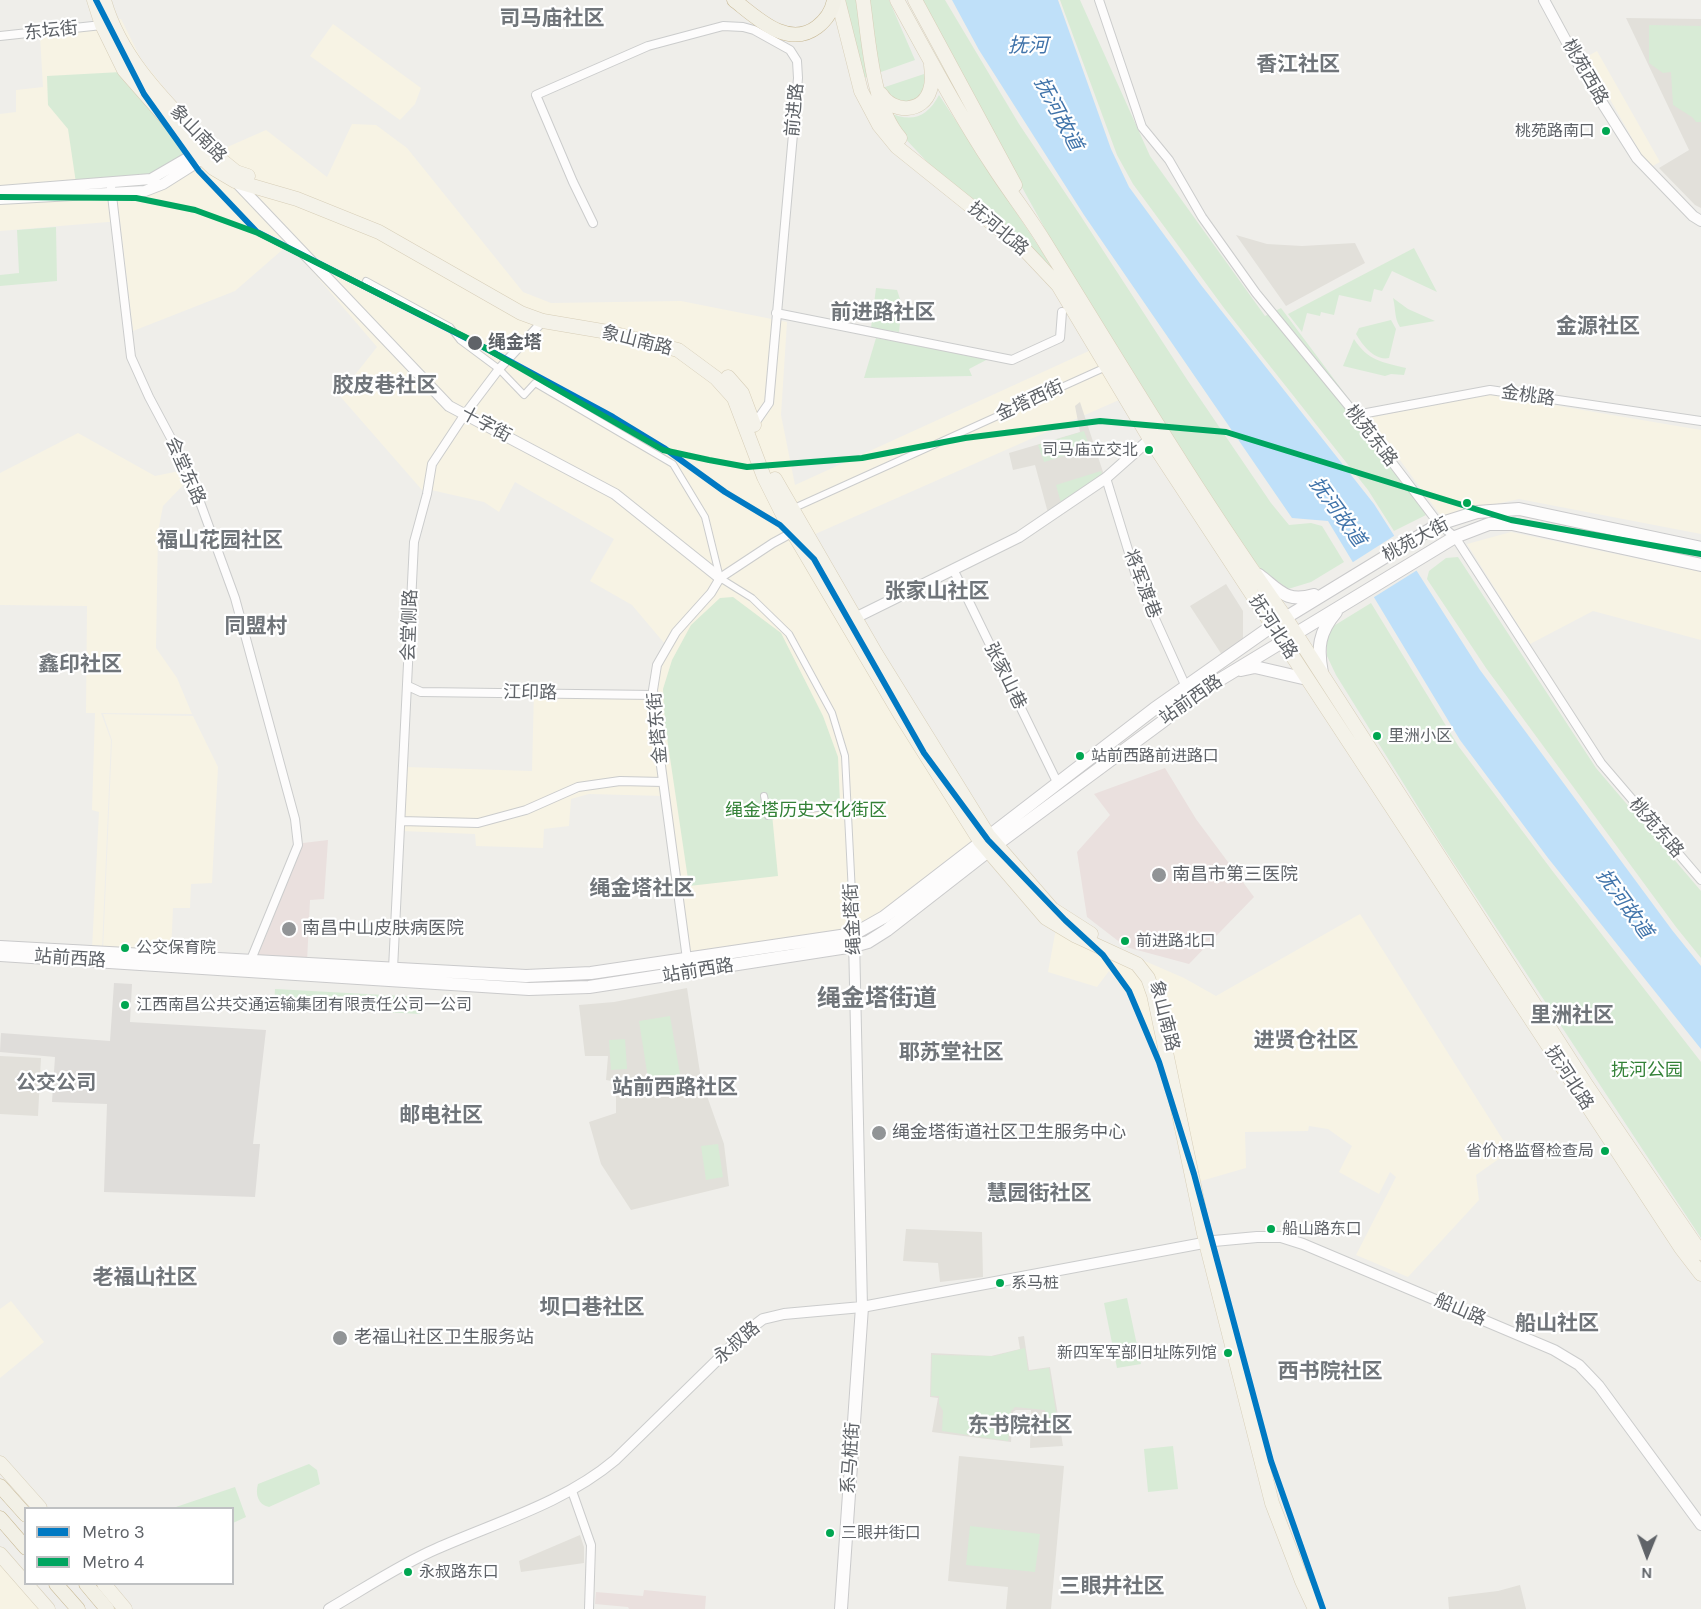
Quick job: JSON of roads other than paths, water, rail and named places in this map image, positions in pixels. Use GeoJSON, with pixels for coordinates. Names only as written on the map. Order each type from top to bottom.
{"type":"FeatureCollection","features":[{"type":"Feature","properties":{"kind":"highway"},"geometry":{"type":"LineString","coordinates":[[734,0],[759,20],[784,34],[800,36],[824,22],[836,0]]}},
{"type":"Feature","properties":{"kind":"highway"},"geometry":{"type":"LineString","coordinates":[[0,1486],[24,1513]]}},
{"type":"Feature","properties":{"kind":"highway"},"geometry":{"type":"LineString","coordinates":[[0,1518],[24,1546]]}},
{"type":"Feature","properties":{"kind":"highway"},"geometry":{"type":"LineString","coordinates":[[57,1585],[78,1609]]}},
{"type":"Feature","properties":{"kind":"highway"},"geometry":{"type":"LineString","coordinates":[[87,1585],[107,1609]]}},
{"type":"Feature","properties":{"kind":"main road","name":"象山南路"},"geometry":{"type":"LineString","coordinates":[[94,0],[102,25],[124,70],[205,152],[236,172],[299,192],[383,224],[531,309],[616,326],[684,344],[723,372],[742,393],[764,477],[855,618],[988,843]]}},
{"type":"Feature","properties":{"kind":"main road","name":"象山南路"},"geometry":{"type":"LineString","coordinates":[[104,0],[115,27],[137,68],[205,152],[213,168],[235,182],[297,199],[380,232],[521,313],[543,321],[608,332],[678,350],[716,378],[734,398],[791,510],[797,530],[902,719],[988,843],[1047,918],[1076,936],[1137,964],[1148,978],[1154,995],[1272,1503],[1315,1609]]}},
{"type":"Feature","properties":{"kind":"main road","name":"抚河北路"},"geometry":{"type":"LineString","coordinates":[[836,0],[861,91],[879,125],[897,147],[1024,249],[1058,285],[1150,439],[1681,1248],[1701,1274]]}},
{"type":"Feature","properties":{"kind":"main road"},"geometry":{"type":"LineString","coordinates":[[862,0],[882,109],[893,130],[928,171]]}},
{"type":"Feature","properties":{"kind":"main road","name":"抚河北路"},"geometry":{"type":"LineString","coordinates":[[897,0],[930,61],[992,164],[1043,240],[1194,484],[1285,616],[1587,1086],[1701,1253]]}},
{"type":"Feature","properties":{"kind":"main road"},"geometry":{"type":"LineString","coordinates":[[915,0],[1043,240]]}},
{"type":"Feature","properties":{"kind":"main road"},"geometry":{"type":"LineString","coordinates":[[877,87],[889,105],[899,109],[910,109],[924,102],[930,90],[932,77],[930,61]]}},
{"type":"Feature","properties":{"kind":"main road","name":"桃苑大街"},"geometry":{"type":"LineString","coordinates":[[1285,616],[1440,524],[1477,512],[1519,509],[1701,549]]}},
{"type":"Feature","properties":{"kind":"main road","name":"桃苑大街"},"geometry":{"type":"LineString","coordinates":[[1296,633],[1455,537],[1489,524],[1512,524],[1701,565]]}},
{"type":"Feature","properties":{"kind":"main road"},"geometry":{"type":"LineString","coordinates":[[1251,569],[1291,598],[1301,598],[1327,591]]}},
{"type":"Feature","properties":{"kind":"main road"},"geometry":{"type":"LineString","coordinates":[[1322,674],[1318,645],[1320,636],[1328,620],[1340,606]]}},
{"type":"Feature","properties":{"kind":"main road","name":"站前西路"},"geometry":{"type":"LineString","coordinates":[[988,843],[1057,782],[1285,616]]}},
{"type":"Feature","properties":{"kind":"main road","name":"站前西路"},"geometry":{"type":"LineString","coordinates":[[0,956],[529,989],[588,987],[854,940],[1184,705],[1233,671],[1296,633]]}},
{"type":"Feature","properties":{"kind":"main road"},"geometry":{"type":"LineString","coordinates":[[1233,671],[1255,668],[1307,679]]}},
{"type":"Feature","properties":{"kind":"main road","name":"站前西路"},"geometry":{"type":"LineString","coordinates":[[0,947],[526,976],[580,974],[854,940]]}},
{"type":"Feature","properties":{"kind":"main road","name":"象山南路"},"geometry":{"type":"LineString","coordinates":[[1210,1242],[1280,1500],[1309,1578],[1324,1609]]}},
{"type":"Feature","properties":{"kind":"main road","name":"系马桩街"},"geometry":{"type":"LineString","coordinates":[[841,1609],[862,1306]]}},
{"type":"Feature","properties":{"kind":"main road"},"geometry":{"type":"LineString","coordinates":[[0,1463],[38,1507]]}},
{"type":"Feature","properties":{"kind":"main road"},"geometry":{"type":"LineString","coordinates":[[0,1554],[24,1582]]}},
{"type":"Feature","properties":{"kind":"main road"},"geometry":{"type":"LineString","coordinates":[[27,1585],[48,1609]]}},
{"type":"Feature","properties":{"kind":"main road"},"geometry":{"type":"LineString","coordinates":[[105,1585],[125,1609]]}},
{"type":"Feature","properties":{"kind":"street","name":"桃苑东路"},"geometry":{"type":"LineString","coordinates":[[1100,0],[1142,128],[1169,160],[1202,217],[1256,293],[1356,415],[1440,524],[1455,537],[1601,763],[1701,880]]}},
{"type":"Feature","properties":{"kind":"street","name":"桃苑西路"},"geometry":{"type":"LineString","coordinates":[[1544,0],[1584,74],[1637,158],[1701,221]]}},
{"type":"Feature","properties":{"kind":"street","name":"东坛街"},"geometry":{"type":"LineString","coordinates":[[0,36],[102,25]]}},
{"type":"Feature","properties":{"kind":"street","name":"前进路"},"geometry":{"type":"LineString","coordinates":[[593,223],[536,95],[648,46],[723,26],[754,30],[790,50],[796,61],[798,78],[769,403],[750,427]]}},
{"type":"Feature","properties":{"kind":"street"},"geometry":{"type":"LineString","coordinates":[[0,199],[111,188],[151,179],[205,152]]}},
{"type":"Feature","properties":{"kind":"street","name":"十字街"},"geometry":{"type":"LineString","coordinates":[[235,182],[449,406],[615,494],[720,578]]}},
{"type":"Feature","properties":{"kind":"street"},"geometry":{"type":"LineString","coordinates":[[0,191],[111,188]]}},
{"type":"Feature","properties":{"kind":"street","name":"会堂东路"},"geometry":{"type":"LineString","coordinates":[[111,188],[131,357],[149,397],[189,472],[235,598],[295,819],[297,845],[250,962]]}},
{"type":"Feature","properties":{"kind":"street"},"geometry":{"type":"LineString","coordinates":[[366,281],[450,327],[460,340],[499,369],[524,395],[535,384],[672,464],[705,517],[720,578]]}},
{"type":"Feature","properties":{"kind":"street"},"geometry":{"type":"LineString","coordinates":[[777,313],[1012,360],[1060,338],[1062,312]]}},
{"type":"Feature","properties":{"kind":"street","name":"会堂侧路"},"geometry":{"type":"LineString","coordinates":[[393,969],[414,542],[427,494],[432,464],[465,414],[499,369],[543,321]]}},
{"type":"Feature","properties":{"kind":"street","name":"金塔西街"},"geometry":{"type":"LineString","coordinates":[[791,510],[1106,367]]}},
{"type":"Feature","properties":{"kind":"street","name":"金桃路"},"geometry":{"type":"LineString","coordinates":[[1356,415],[1490,390],[1701,421]]}},
{"type":"Feature","properties":{"kind":"street"},"geometry":{"type":"LineString","coordinates":[[855,618],[1019,537],[1106,478],[1150,439]]}},
{"type":"Feature","properties":{"kind":"street","name":"将军渡巷"},"geometry":{"type":"LineString","coordinates":[[1106,478],[1137,579],[1186,687]]}},
{"type":"Feature","properties":{"kind":"street","name":"金塔东街"},"geometry":{"type":"LineString","coordinates":[[687,959],[663,782],[654,695],[657,665],[676,632],[711,593],[720,578],[797,530]]}},
{"type":"Feature","properties":{"kind":"street","name":"张家山巷"},"geometry":{"type":"LineString","coordinates":[[953,569],[1057,782]]}},
{"type":"Feature","properties":{"kind":"street","name":"绳金塔街"},"geometry":{"type":"LineString","coordinates":[[720,578],[752,598],[789,634],[832,713],[845,756],[854,940],[862,1306]]}},
{"type":"Feature","properties":{"kind":"street","name":"江印路"},"geometry":{"type":"LineString","coordinates":[[408,686],[421,692],[654,695]]}},
{"type":"Feature","properties":{"kind":"street"},"geometry":{"type":"LineString","coordinates":[[401,822],[478,823],[526,810],[578,787],[620,781],[663,782]]}},
{"type":"Feature","properties":{"kind":"street"},"geometry":{"type":"LineString","coordinates":[[764,796],[768,816],[847,803]]}},
{"type":"Feature","properties":{"kind":"street","name":"船山路"},"geometry":{"type":"LineString","coordinates":[[1210,1242],[1281,1237],[1303,1244],[1554,1350],[1579,1365],[1599,1386],[1701,1525]]}},
{"type":"Feature","properties":{"kind":"street","name":"永叔路"},"geometry":{"type":"LineString","coordinates":[[329,1609],[433,1550],[572,1491],[595,1477],[747,1331],[763,1319],[784,1314],[862,1306],[1210,1242]]}},
{"type":"Feature","properties":{"kind":"street"},"geometry":{"type":"LineString","coordinates":[[572,1491],[591,1545],[589,1609]]}},
{"type":"Feature","properties":{"kind":"water","name":"抚河"},"geometry":{"type":"Polygon","coordinates":[[[952,0],[1058,0],[1111,149],[1129,187],[1201,285],[1374,504],[1480,670],[1701,966],[1701,1049],[1548,858],[1460,740],[1328,521],[1292,518],[1084,215],[979,50],[952,0]]]}},
{"type":"Feature","properties":{"kind":"metro line","name":"3"},"geometry":{"type":"LineString","coordinates":[[96,0],[144,94],[199,171],[257,232],[474,342],[613,417],[664,448],[725,492],[780,525],[814,559],[924,753],[988,840],[1065,920],[1103,955],[1129,991],[1159,1062],[1194,1174],[1271,1461],[1323,1609]]}},
{"type":"Feature","properties":{"kind":"metro line","name":"4"},"geometry":{"type":"LineString","coordinates":[[0,197],[136,198],[195,210],[258,233],[473,341],[663,450],[709,460],[747,467],[862,458],[965,438],[1100,421],[1226,432],[1511,520],[1701,554]]}},
{"type":"Feature","properties":{"kind":"place","name":"桃苑路南口"},"geometry":{"type":"Point","coordinates":[1606,131]}},
{"type":"Feature","properties":{"kind":"place","name":"绳金塔"},"geometry":{"type":"Point","coordinates":[475,343]}},
{"type":"Feature","properties":{"kind":"place","name":"司马庙立交北"},"geometry":{"type":"Point","coordinates":[1149,450]}},
{"type":"Feature","properties":{"kind":"place","name":"里洲小区"},"geometry":{"type":"Point","coordinates":[1377,736]}},
{"type":"Feature","properties":{"kind":"place","name":"站前西路前进路口"},"geometry":{"type":"Point","coordinates":[1080,756]}},
{"type":"Feature","properties":{"kind":"place","name":"南昌市第三医院"},"geometry":{"type":"Point","coordinates":[1159,875]}},
{"type":"Feature","properties":{"kind":"place","name":"南昌中山皮肤病医院"},"geometry":{"type":"Point","coordinates":[289,929]}},
{"type":"Feature","properties":{"kind":"place","name":"前进路北口"},"geometry":{"type":"Point","coordinates":[1125,941]}},
{"type":"Feature","properties":{"kind":"place","name":"公交保育院"},"geometry":{"type":"Point","coordinates":[125,948]}},
{"type":"Feature","properties":{"kind":"place","name":"江西南昌公共交通运输集团有限责任公司一公司"},"geometry":{"type":"Point","coordinates":[125,1005]}},
{"type":"Feature","properties":{"kind":"place","name":"绳金塔街道社区卫生服务中心"},"geometry":{"type":"Point","coordinates":[879,1133]}},
{"type":"Feature","properties":{"kind":"place","name":"省价格监督检查局"},"geometry":{"type":"Point","coordinates":[1605,1151]}},
{"type":"Feature","properties":{"kind":"place","name":"船山路东口"},"geometry":{"type":"Point","coordinates":[1271,1229]}},
{"type":"Feature","properties":{"kind":"place","name":"系马桩"},"geometry":{"type":"Point","coordinates":[1000,1283]}},
{"type":"Feature","properties":{"kind":"place","name":"老福山社区卫生服务站"},"geometry":{"type":"Point","coordinates":[340,1338]}},
{"type":"Feature","properties":{"kind":"place","name":"新四军军部旧址陈列馆"},"geometry":{"type":"Point","coordinates":[1228,1353]}},
{"type":"Feature","properties":{"kind":"place","name":"三眼井街口"},"geometry":{"type":"Point","coordinates":[830,1533]}},
{"type":"Feature","properties":{"kind":"place","name":"永叔路东口"},"geometry":{"type":"Point","coordinates":[408,1572]}},
{"type":"Feature","properties":{"kind":"district","name":"司马庙社区"},"geometry":{"type":"Point","coordinates":[552,19]}},
{"type":"Feature","properties":{"kind":"district","name":"香江社区"},"geometry":{"type":"Point","coordinates":[1298,65]}},
{"type":"Feature","properties":{"kind":"district","name":"前进路社区"},"geometry":{"type":"Point","coordinates":[883,313]}},
{"type":"Feature","properties":{"kind":"district","name":"金源社区"},"geometry":{"type":"Point","coordinates":[1598,327]}},
{"type":"Feature","properties":{"kind":"district","name":"胶皮巷社区"},"geometry":{"type":"Point","coordinates":[385,386]}},
{"type":"Feature","properties":{"kind":"district","name":"福山花园社区"},"geometry":{"type":"Point","coordinates":[220,541]}},
{"type":"Feature","properties":{"kind":"district","name":"张家山社区"},"geometry":{"type":"Point","coordinates":[937,592]}},
{"type":"Feature","properties":{"kind":"district","name":"同盟村"},"geometry":{"type":"Point","coordinates":[256,627]}},
{"type":"Feature","properties":{"kind":"district","name":"鑫印社区"},"geometry":{"type":"Point","coordinates":[80,665]}},
{"type":"Feature","properties":{"kind":"district","name":"绳金塔社区"},"geometry":{"type":"Point","coordinates":[642,889]}},
{"type":"Feature","properties":{"kind":"district","name":"绳金塔街道"},"geometry":{"type":"Point","coordinates":[877,999]}},
{"type":"Feature","properties":{"kind":"district","name":"里洲社区"},"geometry":{"type":"Point","coordinates":[1572,1016]}},
{"type":"Feature","properties":{"kind":"district","name":"进贤仓社区"},"geometry":{"type":"Point","coordinates":[1306,1041]}},
{"type":"Feature","properties":{"kind":"district","name":"耶苏堂社区"},"geometry":{"type":"Point","coordinates":[951,1053]}},
{"type":"Feature","properties":{"kind":"district","name":"公交公司"},"geometry":{"type":"Point","coordinates":[56,1083]}},
{"type":"Feature","properties":{"kind":"district","name":"站前西路社区"},"geometry":{"type":"Point","coordinates":[675,1088]}},
{"type":"Feature","properties":{"kind":"district","name":"邮电社区"},"geometry":{"type":"Point","coordinates":[441,1116]}},
{"type":"Feature","properties":{"kind":"district","name":"慧园街社区"},"geometry":{"type":"Point","coordinates":[1039,1194]}},
{"type":"Feature","properties":{"kind":"district","name":"老福山社区"},"geometry":{"type":"Point","coordinates":[145,1278]}},
{"type":"Feature","properties":{"kind":"district","name":"坝口巷社区"},"geometry":{"type":"Point","coordinates":[592,1308]}},
{"type":"Feature","properties":{"kind":"district","name":"船山社区"},"geometry":{"type":"Point","coordinates":[1557,1324]}},
{"type":"Feature","properties":{"kind":"district","name":"西书院社区"},"geometry":{"type":"Point","coordinates":[1330,1372]}},
{"type":"Feature","properties":{"kind":"district","name":"东书院社区"},"geometry":{"type":"Point","coordinates":[1020,1426]}},
{"type":"Feature","properties":{"kind":"district","name":"三眼井社区"},"geometry":{"type":"Point","coordinates":[1112,1587]}},
{"type":"Feature","properties":{"kind":"water label","name":"抚河故道"},"geometry":{"type":"Point","coordinates":[1058,114]}},
{"type":"Feature","properties":{"kind":"water label","name":"抚河故道"},"geometry":{"type":"Point","coordinates":[1337,512]}},
{"type":"Feature","properties":{"kind":"water label","name":"抚河故道"},"geometry":{"type":"Point","coordinates":[1624,904]}},
{"type":"Feature","properties":{"kind":"park label","name":"绳金塔历史文化街区"},"geometry":{"type":"Point","coordinates":[806,811]}},
{"type":"Feature","properties":{"kind":"park label","name":"抚河公园"},"geometry":{"type":"Point","coordinates":[1647,1071]}}]}
